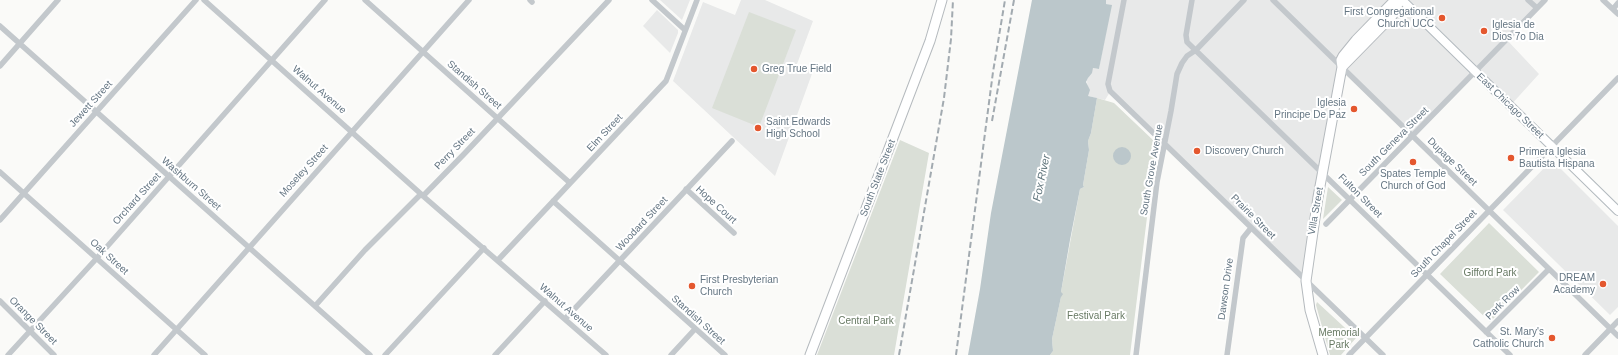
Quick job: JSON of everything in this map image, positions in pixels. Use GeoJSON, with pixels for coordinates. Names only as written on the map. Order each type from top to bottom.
{"type":"FeatureCollection","features":[{"type":"Feature","properties":{"kind":"main road","name":"South State Street"},"geometry":{"type":"LineString","coordinates":[[810,355],[927,49],[942,0]]}},
{"type":"Feature","properties":{"kind":"main road","name":"Villa Street"},"geometry":{"type":"LineString","coordinates":[[1323,355],[1310,310],[1306,281],[1318,197],[1342,67],[1341,60],[1348,49],[1395,0]]}},
{"type":"Feature","properties":{"kind":"main road"},"geometry":{"type":"LineString","coordinates":[[1342,67],[1392,16],[1400,0]]}},
{"type":"Feature","properties":{"kind":"street"},"geometry":{"type":"LineString","coordinates":[[0,66],[58,0]]}},
{"type":"Feature","properties":{"kind":"street","name":"Jewett Street"},"geometry":{"type":"LineString","coordinates":[[0,220],[196,0]]}},
{"type":"Feature","properties":{"kind":"street","name":"Walnut Avenue"},"geometry":{"type":"LineString","coordinates":[[204,0],[422,195],[606,355]]}},
{"type":"Feature","properties":{"kind":"street","name":"Orchard Street"},"geometry":{"type":"LineString","coordinates":[[8,355],[97,258],[325,0]]}},
{"type":"Feature","properties":{"kind":"street","name":"Standish Street"},"geometry":{"type":"LineString","coordinates":[[365,0],[570,183]]}},
{"type":"Feature","properties":{"kind":"street","name":"Moseley Street"},"geometry":{"type":"LineString","coordinates":[[154,355],[469,0]]}},
{"type":"Feature","properties":{"kind":"street","name":"Perry Street"},"geometry":{"type":"LineString","coordinates":[[315,306],[365,250],[422,195],[608,0]]}},
{"type":"Feature","properties":{"kind":"street"},"geometry":{"type":"LineString","coordinates":[[652,0],[685,30]]}},
{"type":"Feature","properties":{"kind":"street","name":"Elm Street"},"geometry":{"type":"LineString","coordinates":[[498,260],[666,81],[697,0]]}},
{"type":"Feature","properties":{"kind":"street","name":"Prairie Street"},"geometry":{"type":"LineString","coordinates":[[1124,0],[1108,84],[1110,91],[1383,355]]}},
{"type":"Feature","properties":{"kind":"street"},"geometry":{"type":"LineString","coordinates":[[1192,0],[1186,35],[1188,42],[1196,50]]}},
{"type":"Feature","properties":{"kind":"street","name":"South Grove Avenue"},"geometry":{"type":"LineString","coordinates":[[1136,355],[1157,182],[1177,74],[1184,60],[1196,50],[1244,0]]}},
{"type":"Feature","properties":{"kind":"street","name":"Dupage Street"},"geometry":{"type":"LineString","coordinates":[[1274,0],[1618,336]]}},
{"type":"Feature","properties":{"kind":"street","name":"East Chicago Street"},"geometry":{"type":"LineString","coordinates":[[1400,0],[1618,211]]}},
{"type":"Feature","properties":{"kind":"street"},"geometry":{"type":"LineString","coordinates":[[1528,0],[1537,8]]}},
{"type":"Feature","properties":{"kind":"street","name":"South Geneva Street"},"geometry":{"type":"LineString","coordinates":[[1326,224],[1545,0]]}},
{"type":"Feature","properties":{"kind":"street"},"geometry":{"type":"LineString","coordinates":[[1604,0],[1618,14]]}},
{"type":"Feature","properties":{"kind":"street"},"geometry":{"type":"LineString","coordinates":[[1613,9],[1618,4]]}},
{"type":"Feature","properties":{"kind":"street","name":"Washburn Street"},"geometry":{"type":"LineString","coordinates":[[0,26],[370,355]]}},
{"type":"Feature","properties":{"kind":"street","name":"Fulton Street"},"geometry":{"type":"LineString","coordinates":[[1196,50],[1510,355]]}},
{"type":"Feature","properties":{"kind":"street","name":"South Chapel Street"},"geometry":{"type":"LineString","coordinates":[[1349,355],[1618,78]]}},
{"type":"Feature","properties":{"kind":"street","name":"Woodard Street"},"geometry":{"type":"LineString","coordinates":[[565,319],[732,141]]}},
{"type":"Feature","properties":{"kind":"street","name":"Oak Street"},"geometry":{"type":"LineString","coordinates":[[0,172],[205,355]]}},
{"type":"Feature","properties":{"kind":"street","name":"Hope Court"},"geometry":{"type":"LineString","coordinates":[[686,190],[734,233]]}},
{"type":"Feature","properties":{"kind":"street","name":"Standish Street"},"geometry":{"type":"LineString","coordinates":[[553,201],[725,355]]}},
{"type":"Feature","properties":{"kind":"street","name":"Dawson Drive"},"geometry":{"type":"LineString","coordinates":[[1227,355],[1243,238],[1251,228]]}},
{"type":"Feature","properties":{"kind":"street"},"geometry":{"type":"LineString","coordinates":[[385,355],[484,248]]}},
{"type":"Feature","properties":{"kind":"street","name":"Park Row"},"geometry":{"type":"LineString","coordinates":[[1486,332],[1549,269]]}},
{"type":"Feature","properties":{"kind":"street","name":"Orange Street"},"geometry":{"type":"LineString","coordinates":[[0,300],[54,355]]}},
{"type":"Feature","properties":{"kind":"street"},"geometry":{"type":"LineString","coordinates":[[495,355],[545,301]]}},
{"type":"Feature","properties":{"kind":"street"},"geometry":{"type":"LineString","coordinates":[[1585,355],[1618,321]]}},
{"type":"Feature","properties":{"kind":"street"},"geometry":{"type":"LineString","coordinates":[[671,355],[695,329]]}},
{"type":"Feature","properties":{"kind":"shaded area"},"geometry":{"type":"Polygon","coordinates":[[[660,0],[690,0],[682,20],[660,0]]]}},
{"type":"Feature","properties":{"kind":"shaded area","name":"Saint Edwards High School"},"geometry":{"type":"Polygon","coordinates":[[[741,0],[765,0],[813,21],[797,64],[813,71],[775,176],[673,81],[703,2],[735,15],[741,0]]]}},
{"type":"Feature","properties":{"kind":"shaded area"},"geometry":{"type":"Polygon","coordinates":[[[1106,0],[1545,0],[1507,40],[1539,74],[1510,106],[1475,72],[1413,136],[1342,67],[1306,281],[1110,92],[1105,100],[1088,96],[1087,80],[1093,68],[1099,69],[1111,5],[1105,4],[1106,0]]]}},
{"type":"Feature","properties":{"kind":"shaded area"},"geometry":{"type":"Polygon","coordinates":[[[657,10],[678,30],[670,53],[643,26],[657,10]]]}},
{"type":"Feature","properties":{"kind":"shaded area"},"geometry":{"type":"Polygon","coordinates":[[[1552,160],[1618,226],[1618,307],[1610,315],[1503,210],[1552,160]]]}},
{"type":"Feature","properties":{"kind":"green space","name":"Greg True Field"},"geometry":{"type":"Polygon","coordinates":[[[749,12],[796,30],[759,127],[712,108],[749,12]]]}},
{"type":"Feature","properties":{"kind":"green space","name":"Festival Park"},"geometry":{"type":"Polygon","coordinates":[[[1097,98],[1114,103],[1154,141],[1157,146],[1130,355],[1050,355],[1053,351],[1052,339],[1080,189],[1084,187],[1083,185],[1089,150],[1088,141],[1091,133],[1097,98]]]}},
{"type":"Feature","properties":{"kind":"green space","name":"Central Park"},"geometry":{"type":"Polygon","coordinates":[[[900,140],[929,153],[894,355],[817,355],[900,140]]]}},
{"type":"Feature","properties":{"kind":"green space"},"geometry":{"type":"Polygon","coordinates":[[[1328,187],[1342,200],[1323,219],[1328,187]]]}},
{"type":"Feature","properties":{"kind":"green space","name":"Gifford Park"},"geometry":{"type":"Polygon","coordinates":[[[1489,223],[1539,272],[1490,322],[1440,274],[1489,223]]]}},
{"type":"Feature","properties":{"kind":"green space","name":"Memorial Park"},"geometry":{"type":"Polygon","coordinates":[[[1317,302],[1356,338],[1341,355],[1330,355],[1316,305],[1317,302]]]}},
{"type":"Feature","properties":{"kind":"water","name":"Fox River"},"geometry":{"type":"Polygon","coordinates":[[[1032,0],[1106,0],[1106,4],[1112,5],[1099,69],[1093,68],[1092,73],[1086,82],[1090,90],[1088,96],[1097,98],[1091,133],[1088,141],[1089,150],[1083,185],[1084,187],[1080,189],[1070,240],[1061,292],[1063,294],[1061,297],[1052,339],[1053,351],[1050,355],[968,355],[980,289],[991,213],[1032,0]]]}},
{"type":"Feature","properties":{"kind":"water"},"geometry":{"type":"Polygon","coordinates":[[[1122,147],[1128,150],[1131,156],[1128,162],[1122,165],[1116,162],[1113,156],[1116,150],[1122,147]]]}},
{"type":"Feature","properties":{"kind":"railway"},"geometry":{"type":"LineString","coordinates":[[899,355],[944,98],[951,39],[953,0]]}},
{"type":"Feature","properties":{"kind":"railway"},"geometry":{"type":"LineString","coordinates":[[956,355],[993,72],[1005,0]]}},
{"type":"Feature","properties":{"kind":"railway"},"geometry":{"type":"LineString","coordinates":[[992,121],[1014,0]]}},
{"type":"Feature","properties":{"kind":"place","name":"First Congregational Church UCC"},"geometry":{"type":"Point","coordinates":[1442,18]}},
{"type":"Feature","properties":{"kind":"place","name":"Iglesia de Dios 7o Dia"},"geometry":{"type":"Point","coordinates":[1484,31]}},
{"type":"Feature","properties":{"kind":"place","name":"Greg True Field"},"geometry":{"type":"Point","coordinates":[754,69]}},
{"type":"Feature","properties":{"kind":"place","name":"Iglesia Principe De Paz"},"geometry":{"type":"Point","coordinates":[1354,109]}},
{"type":"Feature","properties":{"kind":"place","name":"Saint Edwards High School"},"geometry":{"type":"Point","coordinates":[758,128]}},
{"type":"Feature","properties":{"kind":"place","name":"Discovery Church"},"geometry":{"type":"Point","coordinates":[1197,151]}},
{"type":"Feature","properties":{"kind":"place","name":"Primera Iglesia Bautista Hispana"},"geometry":{"type":"Point","coordinates":[1511,158]}},
{"type":"Feature","properties":{"kind":"place","name":"Spates Temple Church of God"},"geometry":{"type":"Point","coordinates":[1413,162]}},
{"type":"Feature","properties":{"kind":"place","name":"DREAM Academy"},"geometry":{"type":"Point","coordinates":[1603,284]}},
{"type":"Feature","properties":{"kind":"place","name":"First Presbyterian Church"},"geometry":{"type":"Point","coordinates":[692,286]}},
{"type":"Feature","properties":{"kind":"place","name":"St. Mary's Catholic Church"},"geometry":{"type":"Point","coordinates":[1552,338]}}]}
